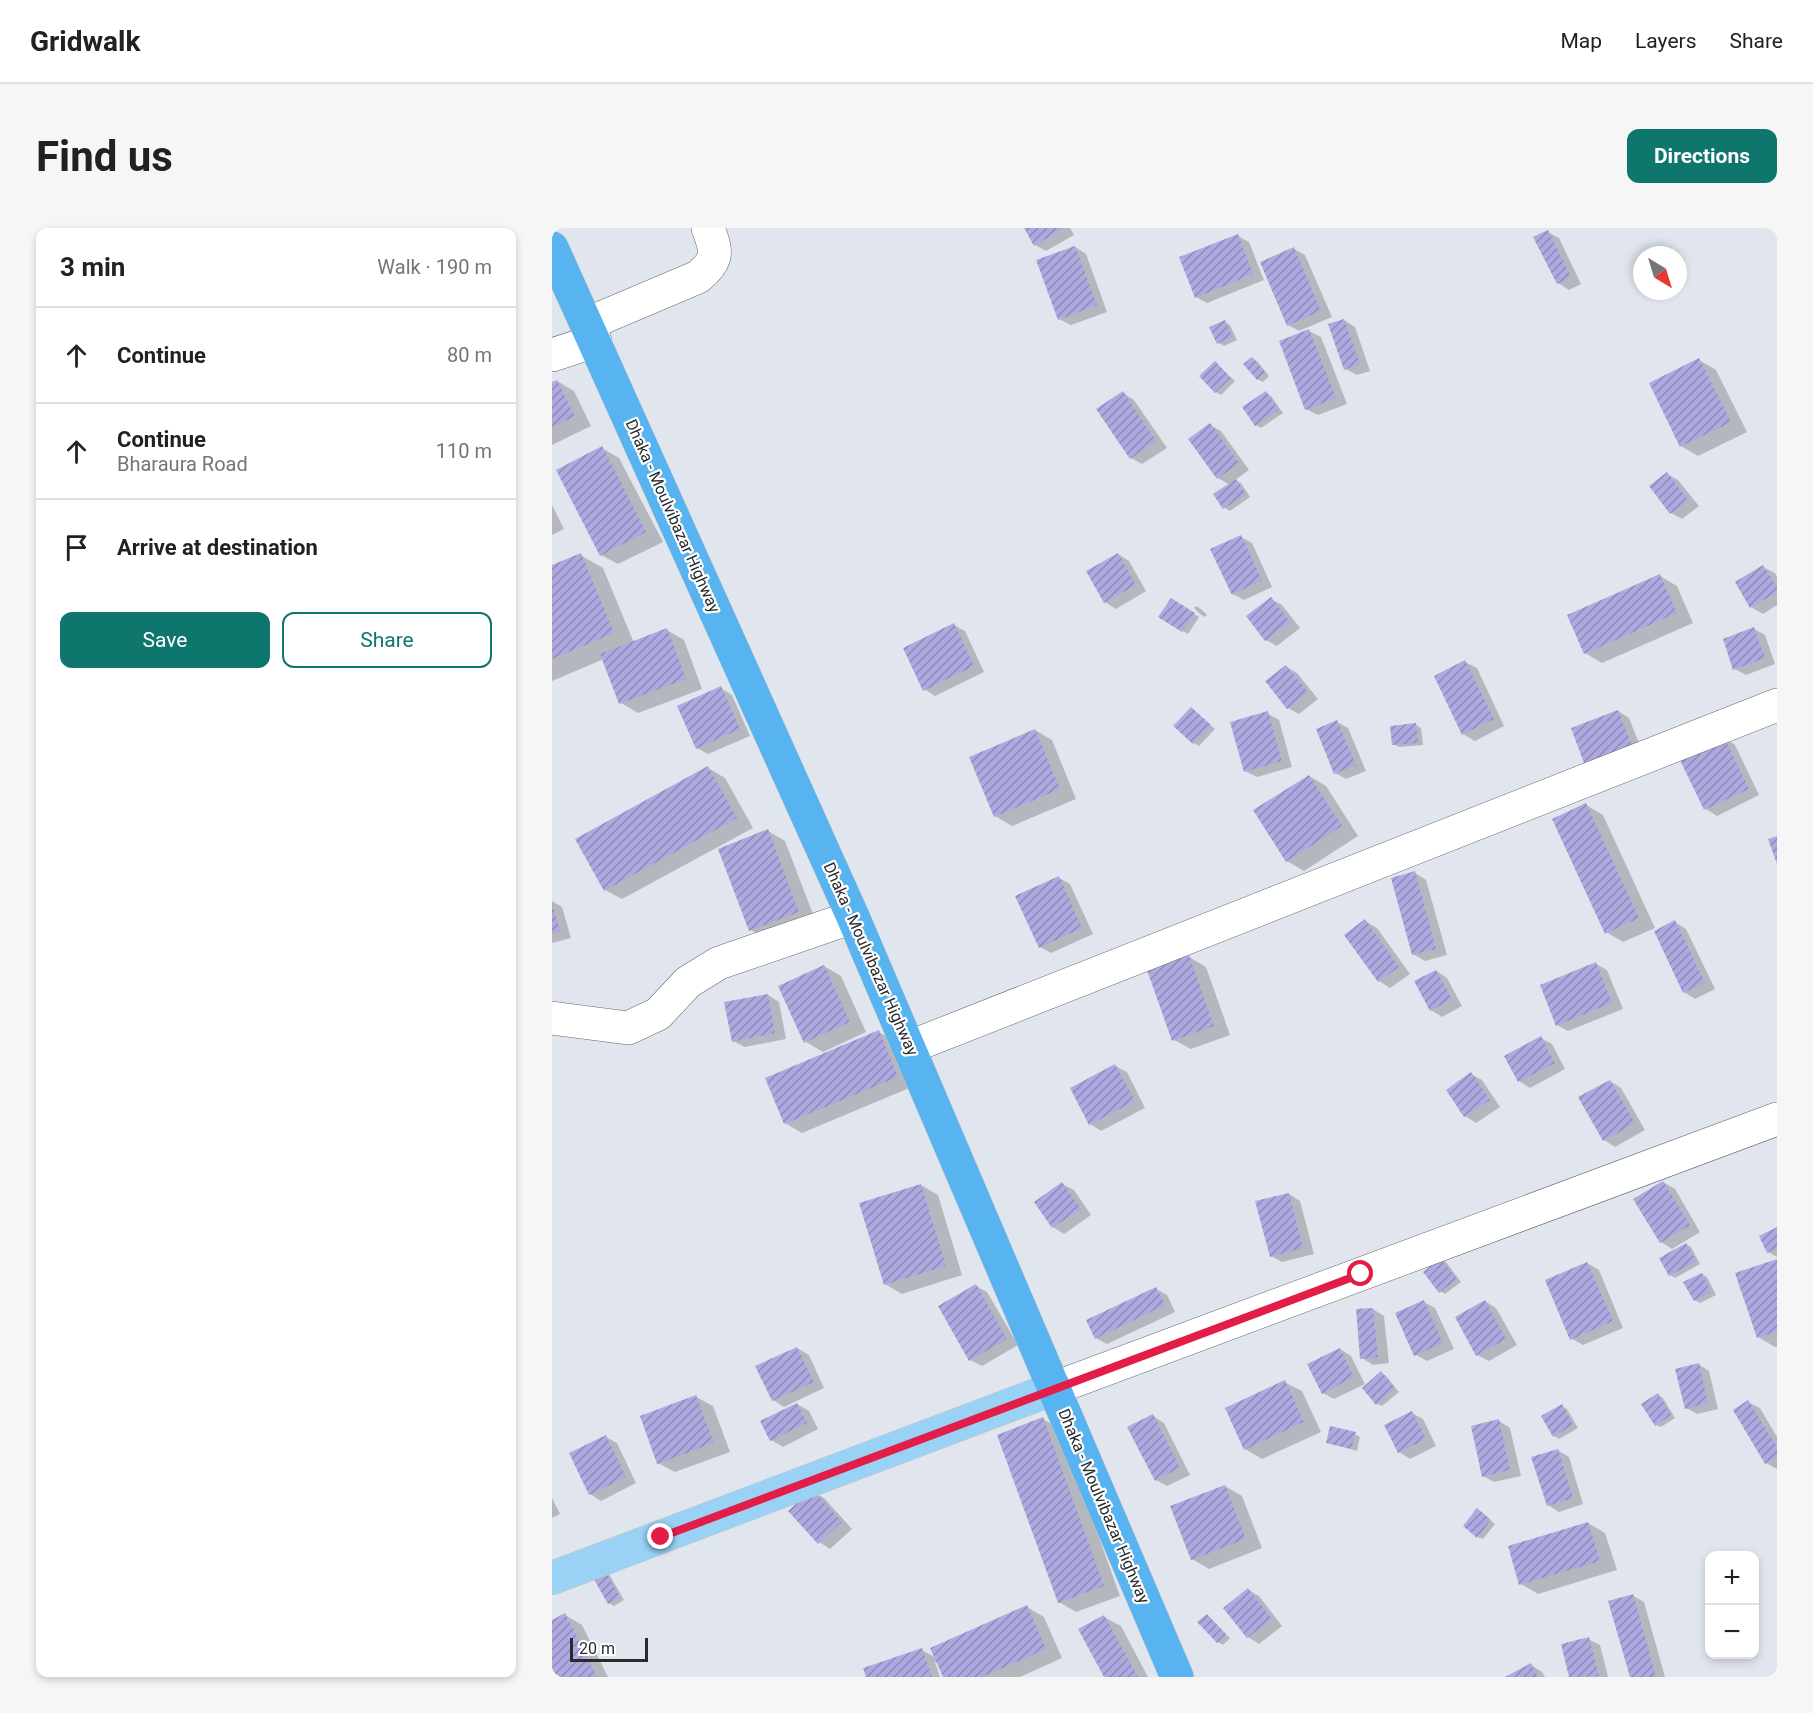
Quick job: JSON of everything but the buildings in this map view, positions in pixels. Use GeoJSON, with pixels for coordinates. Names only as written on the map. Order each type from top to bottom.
{"type":"FeatureCollection","features":[{"type":"Feature","properties":{"kind":"highway","name":"Dhaka - Moulvibazar Highway"},"geometry":{"type":"LineString","coordinates":[[552,248],[854,917],[1177,1677]]}},
{"type":"Feature","properties":{"kind":"main road"},"geometry":{"type":"LineString","coordinates":[[552,1578],[1055,1388]]}},
{"type":"Feature","properties":{"kind":"street"},"geometry":{"type":"LineString","coordinates":[[552,356],[591,332],[698,277],[712,265],[716,248],[708,228]]}},
{"type":"Feature","properties":{"kind":"street"},"geometry":{"type":"LineString","coordinates":[[909,1047],[1777,705]]}},
{"type":"Feature","properties":{"kind":"street"},"geometry":{"type":"LineString","coordinates":[[552,1018],[628,1028],[658,1014],[688,982],[719,963],[854,917]]}},
{"type":"Feature","properties":{"kind":"street"},"geometry":{"type":"LineString","coordinates":[[1055,1388],[1777,1119]]}},
{"type":"Feature","properties":{"kind":"route"},"geometry":{"type":"LineString","coordinates":[[661,1537],[1361,1274]]}}]}
